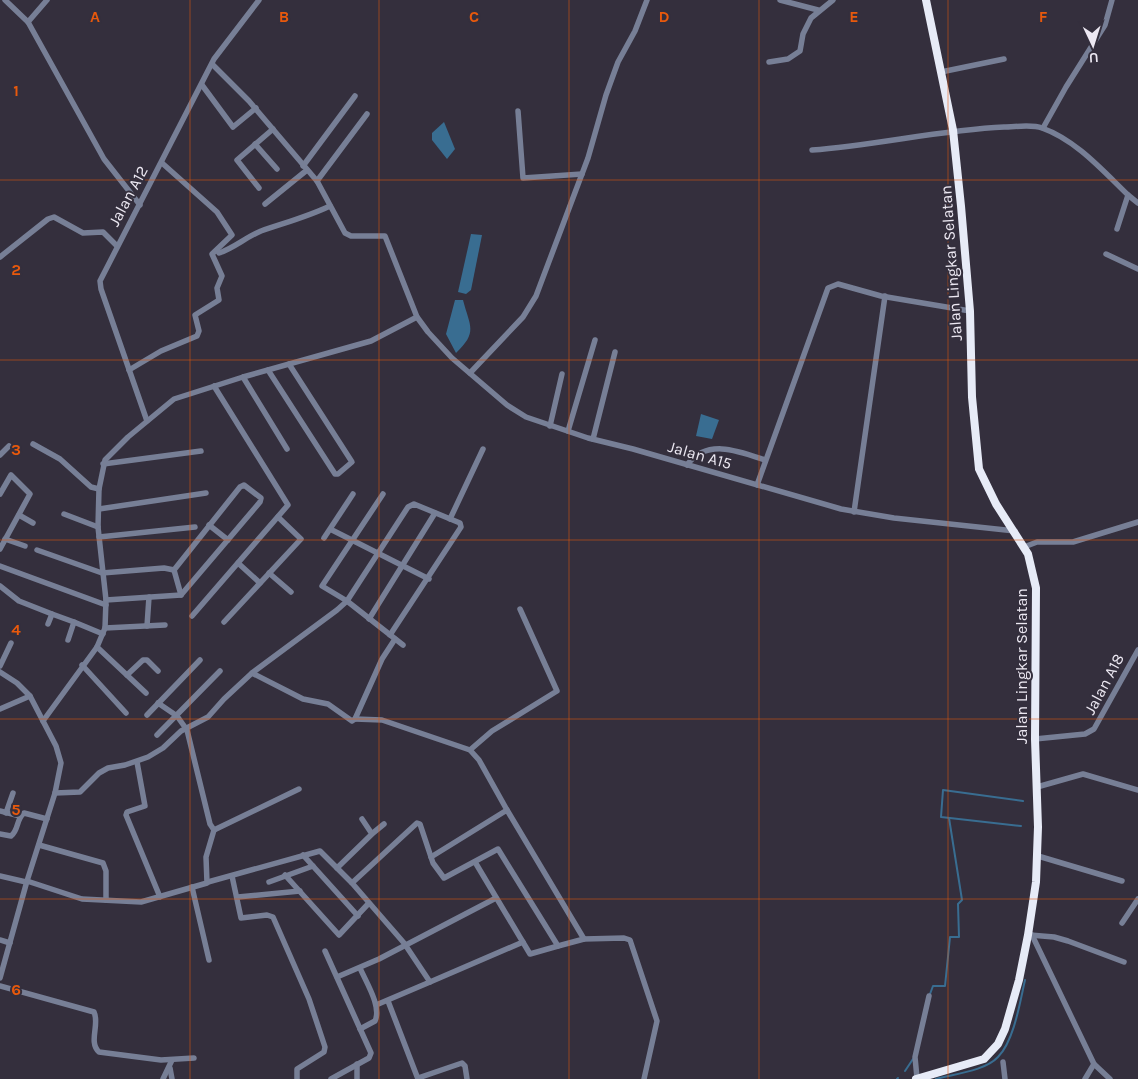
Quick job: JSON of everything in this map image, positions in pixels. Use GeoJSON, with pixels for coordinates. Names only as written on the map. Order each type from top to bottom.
{"type":"FeatureCollection","features":[{"type":"Feature","properties":{"kind":"highway","name":"Jalan Lingkar Selatan"},"geometry":{"type":"LineString","coordinates":[[917,1079],[984,1059],[996,1048],[1005,1029],[1015,996],[1030,935],[1038,856],[1034,739],[1036,588],[1030,560],[1024,547],[996,504],[979,469],[972,397],[970,311],[953,130],[926,0]]}},
{"type":"Feature","properties":{"kind":"street"},"geometry":{"type":"LineString","coordinates":[[5,0],[28,22],[104,159],[140,205]]}},
{"type":"Feature","properties":{"kind":"street"},"geometry":{"type":"LineString","coordinates":[[28,22],[46,0]]}},
{"type":"Feature","properties":{"kind":"street","name":"Jalan A12"},"geometry":{"type":"LineString","coordinates":[[147,421],[100,285],[101,277],[213,65],[214,59],[259,0]]}},
{"type":"Feature","properties":{"kind":"street"},"geometry":{"type":"LineString","coordinates":[[470,373],[523,317],[533,302],[598,129],[606,95],[618,62],[636,30],[647,0]]}},
{"type":"Feature","properties":{"kind":"street"},"geometry":{"type":"LineString","coordinates":[[780,0],[818,10]]}},
{"type":"Feature","properties":{"kind":"street"},"geometry":{"type":"LineString","coordinates":[[769,62],[788,59],[800,50],[804,31],[811,18],[818,10],[833,0]]}},
{"type":"Feature","properties":{"kind":"street"},"geometry":{"type":"LineString","coordinates":[[1044,128],[1066,87],[1104,25],[1112,0]]}},
{"type":"Feature","properties":{"kind":"street"},"geometry":{"type":"LineString","coordinates":[[941,72],[1004,59]]}},
{"type":"Feature","properties":{"kind":"street"},"geometry":{"type":"LineString","coordinates":[[213,65],[256,108],[317,181],[330,206],[260,232],[226,251],[219,253],[217,250]]}},
{"type":"Feature","properties":{"kind":"street"},"geometry":{"type":"LineString","coordinates":[[202,85],[234,127],[256,108]]}},
{"type":"Feature","properties":{"kind":"street"},"geometry":{"type":"LineString","coordinates":[[265,204],[305,168],[355,96]]}},
{"type":"Feature","properties":{"kind":"street"},"geometry":{"type":"LineString","coordinates":[[518,111],[523,178],[582,174]]}},
{"type":"Feature","properties":{"kind":"street"},"geometry":{"type":"LineString","coordinates":[[317,181],[367,114]]}},
{"type":"Feature","properties":{"kind":"street"},"geometry":{"type":"LineString","coordinates":[[812,150],[859,146],[953,130],[1022,126],[1044,128],[1082,151],[1138,203]]}},
{"type":"Feature","properties":{"kind":"street"},"geometry":{"type":"LineString","coordinates":[[259,188],[237,160],[273,129]]}},
{"type":"Feature","properties":{"kind":"street"},"geometry":{"type":"LineString","coordinates":[[255,144],[277,169]]}},
{"type":"Feature","properties":{"kind":"street"},"geometry":{"type":"LineString","coordinates":[[129,370],[150,357],[197,336],[199,331],[195,315],[219,300],[217,288],[222,276],[212,255],[232,235],[217,212],[162,163]]}},
{"type":"Feature","properties":{"kind":"street"},"geometry":{"type":"LineString","coordinates":[[1117,230],[1128,195]]}},
{"type":"Feature","properties":{"kind":"street","name":"Jalan A15"},"geometry":{"type":"LineString","coordinates":[[330,206],[348,235],[385,236],[417,317],[452,358],[506,405],[526,417],[568,432],[854,512],[1015,531]]}},
{"type":"Feature","properties":{"kind":"street"},"geometry":{"type":"LineString","coordinates":[[0,257],[48,219],[54,217],[83,233],[103,232],[117,246]]}},
{"type":"Feature","properties":{"kind":"street"},"geometry":{"type":"LineString","coordinates":[[1106,254],[1138,269]]}},
{"type":"Feature","properties":{"kind":"street"},"geometry":{"type":"LineString","coordinates":[[757,485],[828,288],[838,284],[885,296],[970,311]]}},
{"type":"Feature","properties":{"kind":"street"},"geometry":{"type":"LineString","coordinates":[[854,512],[885,296]]}},
{"type":"Feature","properties":{"kind":"street"},"geometry":{"type":"LineString","coordinates":[[43,721],[82,665],[97,647],[104,631],[106,602],[98,527],[99,489],[103,464],[128,437],[174,399],[243,377],[371,341],[417,317]]}},
{"type":"Feature","properties":{"kind":"street"},"geometry":{"type":"LineString","coordinates":[[568,432],[595,340]]}},
{"type":"Feature","properties":{"kind":"street"},"geometry":{"type":"LineString","coordinates":[[593,439],[615,352]]}},
{"type":"Feature","properties":{"kind":"street"},"geometry":{"type":"LineString","coordinates":[[268,370],[335,474],[338,474],[352,462],[289,364]]}},
{"type":"Feature","properties":{"kind":"street"},"geometry":{"type":"LineString","coordinates":[[550,426],[562,374]]}},
{"type":"Feature","properties":{"kind":"street"},"geometry":{"type":"LineString","coordinates":[[243,377],[287,450]]}},
{"type":"Feature","properties":{"kind":"street"},"geometry":{"type":"LineString","coordinates":[[192,616],[288,505],[214,386]]}},
{"type":"Feature","properties":{"kind":"street"},"geometry":{"type":"LineString","coordinates":[[33,444],[60,459],[91,487],[99,489]]}},
{"type":"Feature","properties":{"kind":"street"},"geometry":{"type":"LineString","coordinates":[[0,455],[9,446]]}},
{"type":"Feature","properties":{"kind":"street"},"geometry":{"type":"LineString","coordinates":[[450,519],[483,448]]}},
{"type":"Feature","properties":{"kind":"street"},"geometry":{"type":"LineString","coordinates":[[687,465],[702,452],[714,449],[736,450],[765,460]]}},
{"type":"Feature","properties":{"kind":"street"},"geometry":{"type":"LineString","coordinates":[[103,464],[201,451]]}},
{"type":"Feature","properties":{"kind":"street"},"geometry":{"type":"LineString","coordinates":[[0,494],[11,475],[30,494],[0,548]]}},
{"type":"Feature","properties":{"kind":"street"},"geometry":{"type":"LineString","coordinates":[[0,566],[106,602],[180,595],[260,502],[261,498],[244,485],[240,487],[174,570]]}},
{"type":"Feature","properties":{"kind":"street"},"geometry":{"type":"LineString","coordinates":[[98,509],[206,493]]}},
{"type":"Feature","properties":{"kind":"street"},"geometry":{"type":"LineString","coordinates":[[324,538],[332,530],[353,494]]}},
{"type":"Feature","properties":{"kind":"street"},"geometry":{"type":"LineString","coordinates":[[383,494],[353,541],[322,584],[403,645]]}},
{"type":"Feature","properties":{"kind":"street"},"geometry":{"type":"LineString","coordinates":[[55,793],[80,792],[99,773],[108,768],[137,762],[148,757],[163,748],[181,731],[187,730],[208,718],[224,698],[252,673],[347,601],[410,505],[414,504],[460,523],[461,527],[393,637],[355,719]]}},
{"type":"Feature","properties":{"kind":"street"},"geometry":{"type":"LineString","coordinates":[[369,619],[435,513]]}},
{"type":"Feature","properties":{"kind":"street"},"geometry":{"type":"LineString","coordinates":[[64,514],[98,527]]}},
{"type":"Feature","properties":{"kind":"street"},"geometry":{"type":"LineString","coordinates":[[19,515],[34,523]]}},
{"type":"Feature","properties":{"kind":"street"},"geometry":{"type":"LineString","coordinates":[[224,622],[301,539],[278,517]]}},
{"type":"Feature","properties":{"kind":"street"},"geometry":{"type":"LineString","coordinates":[[1024,547],[1036,542],[1072,542],[1138,522]]}},
{"type":"Feature","properties":{"kind":"street"},"geometry":{"type":"LineString","coordinates":[[209,525],[228,540]]}},
{"type":"Feature","properties":{"kind":"street"},"geometry":{"type":"LineString","coordinates":[[99,538],[195,527]]}},
{"type":"Feature","properties":{"kind":"street"},"geometry":{"type":"LineString","coordinates":[[332,530],[429,579]]}},
{"type":"Feature","properties":{"kind":"street"},"geometry":{"type":"LineString","coordinates":[[5,539],[25,546]]}},
{"type":"Feature","properties":{"kind":"street"},"geometry":{"type":"LineString","coordinates":[[37,550],[102,573],[164,568],[174,570]]}},
{"type":"Feature","properties":{"kind":"street"},"geometry":{"type":"LineString","coordinates":[[238,563],[260,583]]}},
{"type":"Feature","properties":{"kind":"street"},"geometry":{"type":"LineString","coordinates":[[174,570],[180,595]]}},
{"type":"Feature","properties":{"kind":"street"},"geometry":{"type":"LineString","coordinates":[[269,573],[291,592]]}},
{"type":"Feature","properties":{"kind":"street"},"geometry":{"type":"LineString","coordinates":[[0,586],[19,602],[104,631],[165,625]]}},
{"type":"Feature","properties":{"kind":"street"},"geometry":{"type":"LineString","coordinates":[[146,626],[149,597]]}},
{"type":"Feature","properties":{"kind":"street"},"geometry":{"type":"LineString","coordinates":[[470,750],[492,731],[557,691],[520,609]]}},
{"type":"Feature","properties":{"kind":"street"},"geometry":{"type":"LineString","coordinates":[[48,624],[52,614]]}},
{"type":"Feature","properties":{"kind":"street"},"geometry":{"type":"LineString","coordinates":[[68,640],[74,622]]}},
{"type":"Feature","properties":{"kind":"street"},"geometry":{"type":"LineString","coordinates":[[0,666],[11,643]]}},
{"type":"Feature","properties":{"kind":"street"},"geometry":{"type":"LineString","coordinates":[[97,647],[146,693]]}},
{"type":"Feature","properties":{"kind":"street","name":"Jalan A18"},"geometry":{"type":"LineString","coordinates":[[1034,739],[1085,734],[1094,730],[1138,650]]}},
{"type":"Feature","properties":{"kind":"street"},"geometry":{"type":"LineString","coordinates":[[127,675],[143,660],[147,660],[158,671]]}},
{"type":"Feature","properties":{"kind":"street"},"geometry":{"type":"LineString","coordinates":[[147,715],[200,660]]}},
{"type":"Feature","properties":{"kind":"street"},"geometry":{"type":"LineString","coordinates":[[82,665],[126,713]]}},
{"type":"Feature","properties":{"kind":"street"},"geometry":{"type":"LineString","coordinates":[[157,735],[220,671]]}},
{"type":"Feature","properties":{"kind":"street"},"geometry":{"type":"LineString","coordinates":[[0,672],[17,683],[30,696],[56,746],[61,763],[55,793],[0,978]]}},
{"type":"Feature","properties":{"kind":"street"},"geometry":{"type":"LineString","coordinates":[[252,673],[303,699],[328,704],[351,721],[355,719],[382,720],[470,750],[478,760],[584,939]]}},
{"type":"Feature","properties":{"kind":"street"},"geometry":{"type":"LineString","coordinates":[[0,709],[30,696]]}},
{"type":"Feature","properties":{"kind":"street"},"geometry":{"type":"LineString","coordinates":[[158,703],[177,716],[187,730],[210,824],[214,830]]}},
{"type":"Feature","properties":{"kind":"street"},"geometry":{"type":"LineString","coordinates":[[137,762],[145,806],[126,815],[160,897]]}},
{"type":"Feature","properties":{"kind":"street"},"geometry":{"type":"LineString","coordinates":[[1037,787],[1084,774],[1138,790]]}},
{"type":"Feature","properties":{"kind":"street"},"geometry":{"type":"LineString","coordinates":[[208,882],[206,857],[214,830],[299,789]]}},
{"type":"Feature","properties":{"kind":"street"},"geometry":{"type":"LineString","coordinates":[[12,793],[3,812],[20,816],[26,813],[47,819]]}},
{"type":"Feature","properties":{"kind":"street"},"geometry":{"type":"LineString","coordinates":[[430,857],[507,810]]}},
{"type":"Feature","properties":{"kind":"street"},"geometry":{"type":"LineString","coordinates":[[0,834],[11,836],[14,834],[20,816]]}},
{"type":"Feature","properties":{"kind":"street"},"geometry":{"type":"LineString","coordinates":[[362,819],[373,833]]}},
{"type":"Feature","properties":{"kind":"street"},"geometry":{"type":"LineString","coordinates":[[352,883],[417,823],[420,824],[430,857],[446,878],[495,849],[501,851],[558,946]]}},
{"type":"Feature","properties":{"kind":"street"},"geometry":{"type":"LineString","coordinates":[[338,868],[384,824]]}},
{"type":"Feature","properties":{"kind":"street"},"geometry":{"type":"LineString","coordinates":[[39,846],[103,863],[106,871],[106,900]]}},
{"type":"Feature","properties":{"kind":"street"},"geometry":{"type":"LineString","coordinates":[[0,876],[27,882],[73,897],[141,902],[320,851],[352,883],[368,904],[406,946],[430,982]]}},
{"type":"Feature","properties":{"kind":"street"},"geometry":{"type":"LineString","coordinates":[[303,855],[358,916]]}},
{"type":"Feature","properties":{"kind":"street"},"geometry":{"type":"LineString","coordinates":[[1038,856],[1122,881]]}},
{"type":"Feature","properties":{"kind":"street"},"geometry":{"type":"LineString","coordinates":[[475,862],[532,955],[584,939],[624,938],[630,940],[657,1021],[644,1079]]}},
{"type":"Feature","properties":{"kind":"street"},"geometry":{"type":"LineString","coordinates":[[269,882],[313,866]]}},
{"type":"Feature","properties":{"kind":"street"},"geometry":{"type":"LineString","coordinates":[[285,875],[339,935],[368,904]]}},
{"type":"Feature","properties":{"kind":"street"},"geometry":{"type":"LineString","coordinates":[[232,876],[241,918],[267,915],[273,917],[309,1000],[325,1047],[324,1052],[297,1069],[297,1079]]}},
{"type":"Feature","properties":{"kind":"street"},"geometry":{"type":"LineString","coordinates":[[192,887],[209,960]]}},
{"type":"Feature","properties":{"kind":"street"},"geometry":{"type":"LineString","coordinates":[[238,897],[300,891]]}},
{"type":"Feature","properties":{"kind":"street"},"geometry":{"type":"LineString","coordinates":[[337,977],[406,946],[496,898]]}},
{"type":"Feature","properties":{"kind":"street"},"geometry":{"type":"LineString","coordinates":[[1122,923],[1138,899]]}},
{"type":"Feature","properties":{"kind":"street"},"geometry":{"type":"LineString","coordinates":[[1030,935],[1054,937],[1068,941],[1124,962]]}},
{"type":"Feature","properties":{"kind":"street"},"geometry":{"type":"LineString","coordinates":[[1030,935],[1094,1064],[1110,1079]]}},
{"type":"Feature","properties":{"kind":"street"},"geometry":{"type":"LineString","coordinates":[[0,940],[10,943]]}},
{"type":"Feature","properties":{"kind":"street"},"geometry":{"type":"LineString","coordinates":[[376,1005],[523,942]]}},
{"type":"Feature","properties":{"kind":"street"},"geometry":{"type":"LineString","coordinates":[[325,951],[371,1053],[369,1058],[331,1079]]}},
{"type":"Feature","properties":{"kind":"street"},"geometry":{"type":"LineString","coordinates":[[360,968],[376,1005],[376,1019],[360,1028]]}},
{"type":"Feature","properties":{"kind":"street"},"geometry":{"type":"LineString","coordinates":[[0,986],[94,1012],[96,1017],[94,1046],[99,1052],[172,1060],[194,1058]]}},
{"type":"Feature","properties":{"kind":"street"},"geometry":{"type":"LineString","coordinates":[[917,1079],[915,1057],[929,996]]}},
{"type":"Feature","properties":{"kind":"street"},"geometry":{"type":"LineString","coordinates":[[388,1000],[418,1079],[463,1064],[467,1079]]}},
{"type":"Feature","properties":{"kind":"street"},"geometry":{"type":"LineString","coordinates":[[163,1079],[170,1068],[172,1060]]}},
{"type":"Feature","properties":{"kind":"street"},"geometry":{"type":"LineString","coordinates":[[1003,1062],[1005,1079]]}},
{"type":"Feature","properties":{"kind":"street"},"geometry":{"type":"LineString","coordinates":[[357,1064],[357,1079]]}},
{"type":"Feature","properties":{"kind":"street"},"geometry":{"type":"LineString","coordinates":[[1085,1079],[1094,1064]]}},
{"type":"Feature","properties":{"kind":"street"},"geometry":{"type":"LineString","coordinates":[[170,1068],[172,1079]]}},
{"type":"Feature","properties":{"kind":"street"},"geometry":{"type":"LineString","coordinates":[[440,1072],[441,1079]]}},
{"type":"Feature","properties":{"kind":"water"},"geometry":{"type":"Polygon","coordinates":[[[444,122],[455,149],[447,159],[432,140],[432,133],[444,122]]]}},
{"type":"Feature","properties":{"kind":"water"},"geometry":{"type":"Polygon","coordinates":[[[471,234],[482,235],[471,290],[466,294],[458,292],[471,234]]]}},
{"type":"Feature","properties":{"kind":"water"},"geometry":{"type":"Polygon","coordinates":[[[455,300],[463,300],[470,323],[470,334],[456,353],[446,334],[455,300]]]}},
{"type":"Feature","properties":{"kind":"water"},"geometry":{"type":"Polygon","coordinates":[[[701,414],[719,420],[712,439],[696,436],[701,414]]]}},
{"type":"Feature","properties":{"kind":"waterway"},"geometry":{"type":"LineString","coordinates":[[1021,826],[941,817],[943,790],[1023,801]]}},
{"type":"Feature","properties":{"kind":"waterway"},"geometry":{"type":"LineString","coordinates":[[930,994],[933,986],[945,986],[950,937],[959,937],[958,904],[962,900],[949,818]]}},
{"type":"Feature","properties":{"kind":"waterway"},"geometry":{"type":"LineString","coordinates":[[936,1079],[977,1069],[998,1057],[1004,1050],[1012,1031],[1025,980]]}},
{"type":"Feature","properties":{"kind":"waterway"},"geometry":{"type":"LineString","coordinates":[[905,1071],[913,1059]]}}]}
